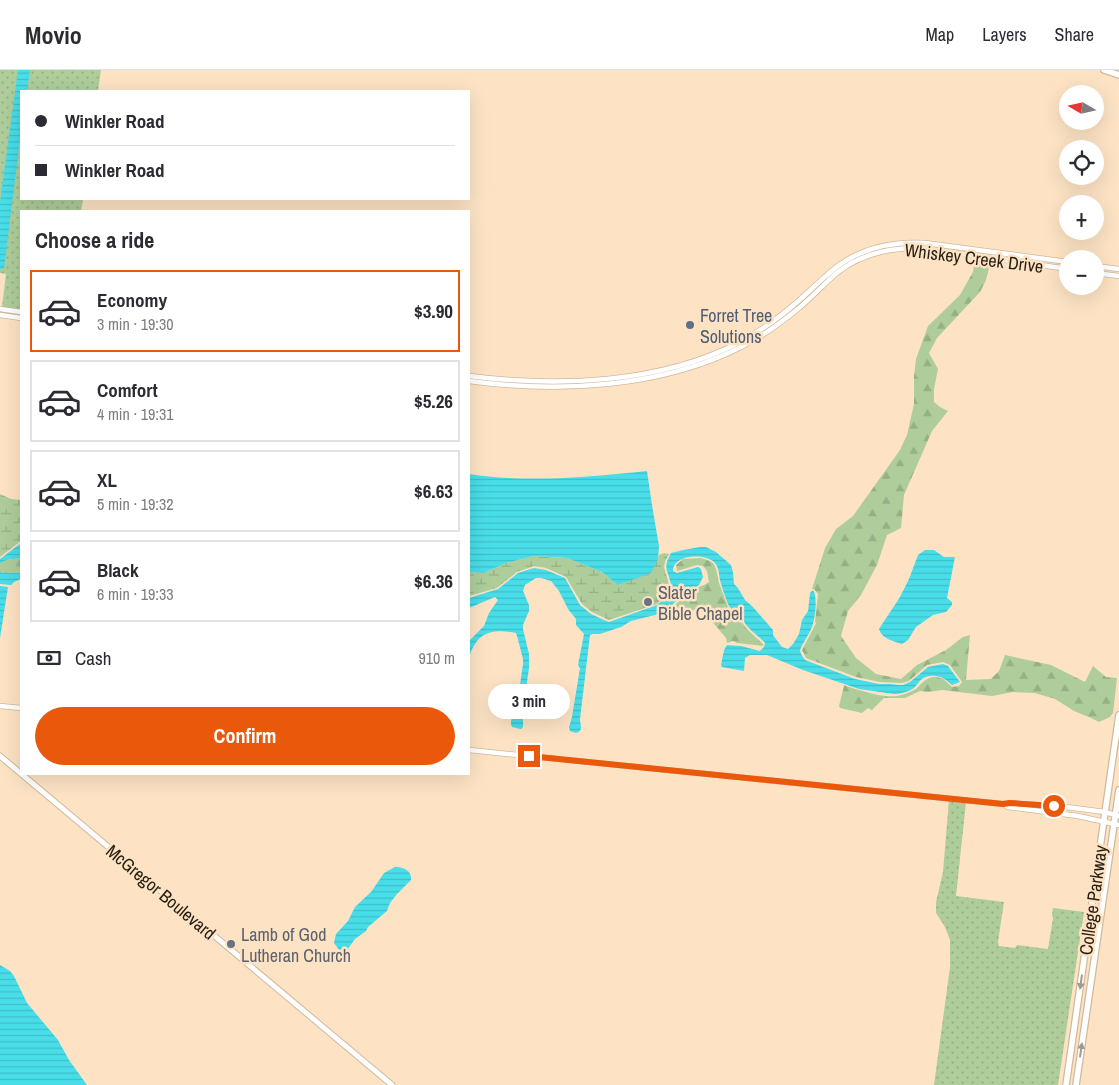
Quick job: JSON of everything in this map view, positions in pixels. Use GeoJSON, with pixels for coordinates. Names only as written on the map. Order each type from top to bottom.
{"type":"FeatureCollection","features":[{"type":"Feature","properties":{"kind":"main road"},"geometry":{"type":"LineString","coordinates":[[1104,70],[1119,76]]}},
{"type":"Feature","properties":{"kind":"main road","name":"College Parkway"},"geometry":{"type":"LineString","coordinates":[[1066,1085],[1119,715]]}},
{"type":"Feature","properties":{"kind":"main road","name":"McGregor Boulevard"},"geometry":{"type":"LineString","coordinates":[[0,756],[20,773]]}},
{"type":"Feature","properties":{"kind":"main road","name":"McGregor Boulevard"},"geometry":{"type":"LineString","coordinates":[[23,775],[392,1085]]}},
{"type":"Feature","properties":{"kind":"main road","name":"College Parkway"},"geometry":{"type":"LineString","coordinates":[[1076,1085],[1116,824],[1119,790]]}},
{"type":"Feature","properties":{"kind":"main road"},"geometry":{"type":"LineString","coordinates":[[1092,902],[1103,903]]}},
{"type":"Feature","properties":{"kind":"street","name":"Whiskey Creek Drive"},"geometry":{"type":"LineString","coordinates":[[470,376],[521,380],[586,380],[652,372],[690,363],[725,349],[761,330],[793,306],[842,263],[860,253],[883,246],[925,243],[1059,261]]}},
{"type":"Feature","properties":{"kind":"street","name":"Whiskey Creek Drive"},"geometry":{"type":"LineString","coordinates":[[470,381],[514,386],[579,386],[626,381],[684,370],[732,352],[759,337],[800,307],[844,268],[863,258],[887,250],[907,248],[928,249],[1059,268]]}},
{"type":"Feature","properties":{"kind":"street"},"geometry":{"type":"LineString","coordinates":[[1104,267],[1119,269]]}},
{"type":"Feature","properties":{"kind":"street"},"geometry":{"type":"LineString","coordinates":[[1104,274],[1119,276]]}},
{"type":"Feature","properties":{"kind":"street"},"geometry":{"type":"LineString","coordinates":[[0,312],[20,312]]}},
{"type":"Feature","properties":{"kind":"street"},"geometry":{"type":"LineString","coordinates":[[0,312],[20,318]]}},
{"type":"Feature","properties":{"kind":"street"},"geometry":{"type":"LineString","coordinates":[[0,706],[20,708]]}},
{"type":"Feature","properties":{"kind":"street"},"geometry":{"type":"LineString","coordinates":[[470,750],[1003,804],[1042,805],[1117,815]]}},
{"type":"Feature","properties":{"kind":"street"},"geometry":{"type":"LineString","coordinates":[[1003,804],[1008,807],[1078,816],[1116,824]]}},
{"type":"Feature","properties":{"kind":"green space"},"geometry":{"type":"Polygon","coordinates":[[[0,70],[101,70],[98,90],[20,90],[20,200],[83,200],[81,210],[20,210],[20,310],[2,307],[6,274],[0,273],[0,70]]]}},
{"type":"Feature","properties":{"kind":"green space"},"geometry":{"type":"Polygon","coordinates":[[[975,258],[991,260],[986,280],[980,292],[937,338],[929,353],[938,369],[934,389],[934,402],[948,411],[932,431],[904,495],[901,528],[887,535],[877,565],[861,595],[848,611],[841,636],[856,658],[876,674],[901,679],[917,665],[946,650],[963,637],[970,635],[966,680],[991,679],[999,671],[1005,655],[1051,665],[1085,682],[1093,666],[1106,677],[1117,678],[1113,713],[1110,717],[1099,722],[1074,711],[1055,699],[1035,693],[1013,692],[992,696],[942,690],[920,691],[905,698],[884,698],[872,710],[868,708],[862,713],[840,708],[843,685],[884,696],[899,696],[916,689],[931,677],[943,679],[952,687],[959,686],[962,682],[950,665],[943,662],[927,665],[909,681],[902,683],[880,682],[856,677],[806,658],[802,650],[816,623],[818,594],[812,589],[825,548],[836,529],[853,516],[900,450],[907,435],[914,404],[916,359],[928,326],[960,295],[973,272],[975,258]]]}},
{"type":"Feature","properties":{"kind":"green space"},"geometry":{"type":"Polygon","coordinates":[[[0,494],[11,499],[20,500],[20,542],[0,557],[0,494]]]}},
{"type":"Feature","properties":{"kind":"green space"},"geometry":{"type":"Polygon","coordinates":[[[669,554],[664,569],[669,585],[664,596],[657,604],[609,620],[592,612],[582,604],[566,577],[546,568],[534,566],[517,572],[497,588],[470,596],[470,572],[484,573],[506,563],[534,556],[567,558],[602,572],[619,585],[658,559],[659,555],[669,554]]]}},
{"type":"Feature","properties":{"kind":"green space"},"geometry":{"type":"Polygon","coordinates":[[[20,558],[20,573],[0,572],[0,563],[20,558]]]}},
{"type":"Feature","properties":{"kind":"green space"},"geometry":{"type":"Polygon","coordinates":[[[701,558],[714,564],[728,607],[763,646],[733,641],[727,643],[726,638],[704,612],[674,607],[686,595],[709,582],[707,571],[703,566],[697,565],[677,571],[676,565],[683,559],[701,558]]]}},
{"type":"Feature","properties":{"kind":"green space"},"geometry":{"type":"Polygon","coordinates":[[[949,800],[966,802],[956,896],[1004,902],[999,946],[1014,948],[1017,945],[1048,949],[1053,908],[1084,912],[1058,1085],[934,1085],[950,967],[950,940],[945,927],[936,913],[936,902],[943,872],[949,800]]]}},
{"type":"Feature","properties":{"kind":"water"},"geometry":{"type":"Polygon","coordinates":[[[18,70],[30,70],[27,90],[20,90],[20,139],[4,269],[0,269],[0,202],[18,70]]]}},
{"type":"Feature","properties":{"kind":"water"},"geometry":{"type":"Polygon","coordinates":[[[647,471],[659,546],[658,559],[651,573],[618,585],[602,572],[567,558],[534,556],[506,563],[484,573],[470,572],[470,474],[536,479],[647,471]]]}},
{"type":"Feature","properties":{"kind":"water"},"geometry":{"type":"Polygon","coordinates":[[[20,544],[20,558],[6,560],[2,563],[0,563],[0,559],[20,544]]]}},
{"type":"Feature","properties":{"kind":"water"},"geometry":{"type":"Polygon","coordinates":[[[706,547],[716,552],[731,565],[734,584],[745,600],[773,630],[773,635],[782,647],[788,649],[799,634],[802,620],[808,611],[810,593],[813,590],[816,603],[814,619],[811,630],[800,650],[805,660],[855,679],[879,684],[899,685],[910,682],[928,667],[943,664],[948,666],[960,682],[952,685],[942,678],[930,676],[922,679],[912,689],[894,694],[859,689],[803,670],[767,655],[750,655],[745,658],[744,671],[722,667],[724,650],[727,645],[741,646],[760,651],[765,643],[729,606],[716,564],[710,559],[697,556],[678,561],[674,565],[673,571],[677,573],[698,567],[701,569],[703,577],[699,585],[679,598],[663,613],[631,621],[621,627],[600,634],[590,635],[580,719],[581,729],[576,733],[570,731],[569,727],[584,634],[576,625],[576,619],[551,581],[536,578],[525,585],[523,591],[529,605],[529,611],[523,629],[529,654],[529,668],[523,710],[523,727],[521,729],[512,727],[511,720],[516,713],[523,664],[516,633],[499,631],[486,634],[476,643],[470,655],[470,640],[484,626],[489,613],[498,600],[495,597],[470,608],[470,598],[498,589],[518,573],[534,568],[546,570],[565,578],[580,605],[591,614],[609,622],[657,605],[666,597],[671,585],[666,569],[668,559],[671,553],[706,547]]]}},
{"type":"Feature","properties":{"kind":"water"},"geometry":{"type":"Polygon","coordinates":[[[925,550],[934,550],[944,557],[955,557],[947,598],[952,602],[952,605],[946,612],[933,615],[916,627],[908,640],[902,644],[892,641],[885,637],[879,629],[900,597],[918,555],[925,550]]]}},
{"type":"Feature","properties":{"kind":"water"},"geometry":{"type":"Polygon","coordinates":[[[0,572],[20,573],[20,579],[11,585],[0,584],[0,572]]]}},
{"type":"Feature","properties":{"kind":"water"},"geometry":{"type":"Polygon","coordinates":[[[0,586],[8,587],[0,638],[0,586]]]}},
{"type":"Feature","properties":{"kind":"water"},"geometry":{"type":"Polygon","coordinates":[[[395,867],[407,870],[411,880],[390,903],[387,911],[355,939],[347,950],[340,951],[334,943],[336,934],[348,921],[355,907],[371,892],[384,873],[395,867]]]}},
{"type":"Feature","properties":{"kind":"water"},"geometry":{"type":"Polygon","coordinates":[[[0,965],[14,976],[27,1003],[58,1040],[69,1060],[87,1085],[0,1085],[0,965]]]}},
{"type":"Feature","properties":{"kind":"place","name":"Forret Tree Solutions"},"geometry":{"type":"Point","coordinates":[690,325]}},
{"type":"Feature","properties":{"kind":"place","name":"Slater Bible Chapel"},"geometry":{"type":"Point","coordinates":[648,602]}},
{"type":"Feature","properties":{"kind":"place","name":"Lamb of God Lutheran Church"},"geometry":{"type":"Point","coordinates":[231,944]}},
{"type":"Feature","properties":{"kind":"route"},"geometry":{"type":"LineString","coordinates":[[529,756],[1003,804],[1054,806]]}}]}
